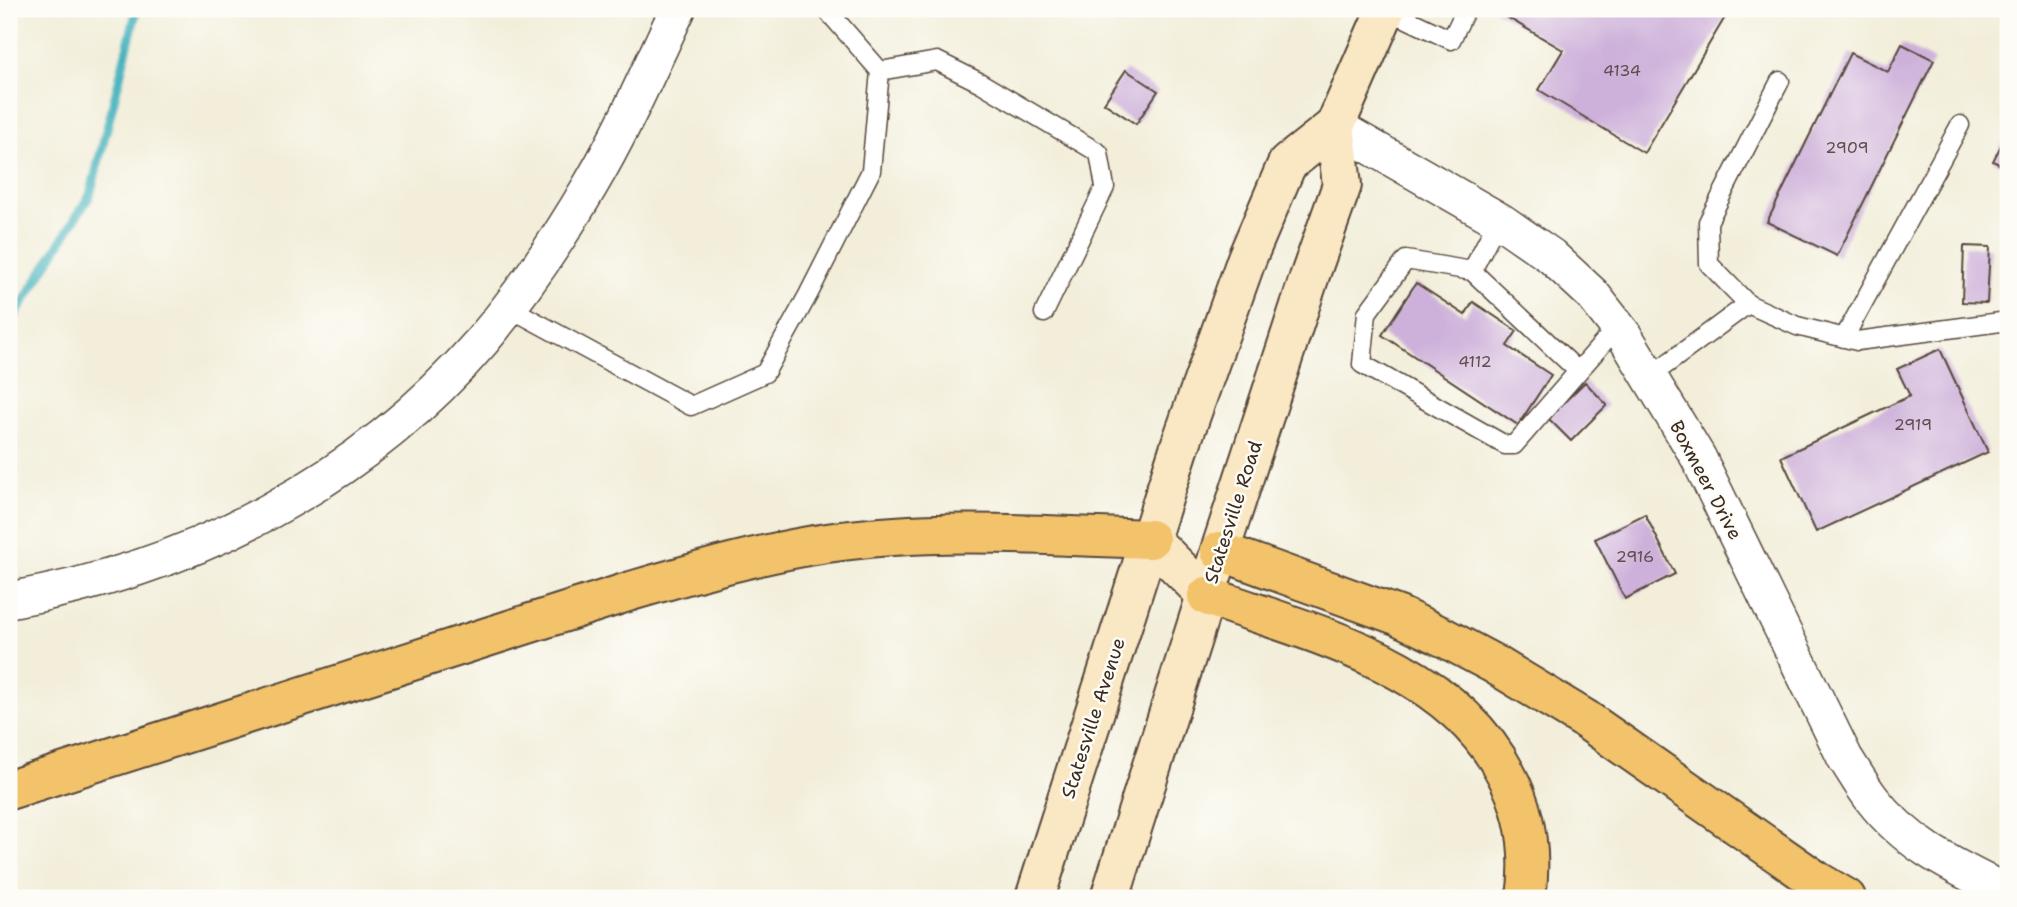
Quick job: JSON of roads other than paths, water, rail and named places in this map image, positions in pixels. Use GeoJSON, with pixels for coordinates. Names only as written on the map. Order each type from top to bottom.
{"type":"FeatureCollection","features":[{"type":"Feature","properties":{"kind":"highway"},"geometry":{"type":"LineString","coordinates":[[9,790],[631,591],[770,553],[827,543],[930,534],[1150,539]]}},
{"type":"Feature","properties":{"kind":"highway"},"geometry":{"type":"LineString","coordinates":[[1220,551],[1399,616],[1494,664],[1585,719],[1817,881],[1846,898]]}},
{"type":"Feature","properties":{"kind":"highway"},"geometry":{"type":"LineString","coordinates":[[1207,596],[1372,657],[1412,678],[1458,711],[1499,760],[1513,787],[1523,815],[1528,845],[1529,879],[1526,898]]}},
{"type":"Feature","properties":{"kind":"main road"},"geometry":{"type":"LineString","coordinates":[[1150,539],[1218,335],[1287,164],[1335,125],[1386,9]]}},
{"type":"Feature","properties":{"kind":"main road","name":"Statesville Road"},"geometry":{"type":"LineString","coordinates":[[1110,898],[1220,551],[1342,185],[1335,125]]}},
{"type":"Feature","properties":{"kind":"main road"},"geometry":{"type":"LineString","coordinates":[[1150,539],[1220,551]]}},
{"type":"Feature","properties":{"kind":"main road"},"geometry":{"type":"LineString","coordinates":[[1150,539],[1207,596]]}},
{"type":"Feature","properties":{"kind":"main road","name":"Statesville Avenue"},"geometry":{"type":"LineString","coordinates":[[1035,898],[1150,539]]}},
{"type":"Feature","properties":{"kind":"street"},"geometry":{"type":"LineString","coordinates":[[9,600],[65,590],[113,577],[172,557],[234,531],[344,466],[394,427],[482,341],[556,240],[623,125],[678,9]]}},
{"type":"Feature","properties":{"kind":"street","name":"Boxmeer Drive"},"geometry":{"type":"LineString","coordinates":[[1335,125],[1498,220],[1551,256],[1592,294],[1618,327],[1698,457],[1845,758],[1871,798],[1886,816],[1922,847],[1942,860],[2008,892]]}},
{"type":"Feature","properties":{"kind":"lane"},"geometry":{"type":"LineString","coordinates":[[508,307],[691,406],[765,373],[871,171],[880,71],[826,9]]}},
{"type":"Feature","properties":{"kind":"lane"},"geometry":{"type":"LineString","coordinates":[[1386,9],[1451,40],[1466,9]]}},
{"type":"Feature","properties":{"kind":"lane"},"geometry":{"type":"LineString","coordinates":[[880,71],[937,61],[981,83],[1099,153],[1105,187],[1044,313]]}},
{"type":"Feature","properties":{"kind":"lane"},"geometry":{"type":"LineString","coordinates":[[1780,82],[1708,222],[1709,264],[1748,304],[1797,326],[1857,341],[2008,321]]}},
{"type":"Feature","properties":{"kind":"lane"},"geometry":{"type":"LineString","coordinates":[[1844,338],[1960,125]]}},
{"type":"Feature","properties":{"kind":"lane"},"geometry":{"type":"LineString","coordinates":[[1472,271],[1498,220]]}},
{"type":"Feature","properties":{"kind":"lane"},"geometry":{"type":"LineString","coordinates":[[1578,371],[1472,271],[1406,260],[1367,313],[1362,364],[1504,445],[1514,445],[1618,327]]}},
{"type":"Feature","properties":{"kind":"lane"},"geometry":{"type":"LineString","coordinates":[[1649,377],[1748,304]]}},
{"type":"Feature","properties":{"kind":"waterway"},"geometry":{"type":"LineString","coordinates":[[9,325],[90,195],[137,9]]}}]}
